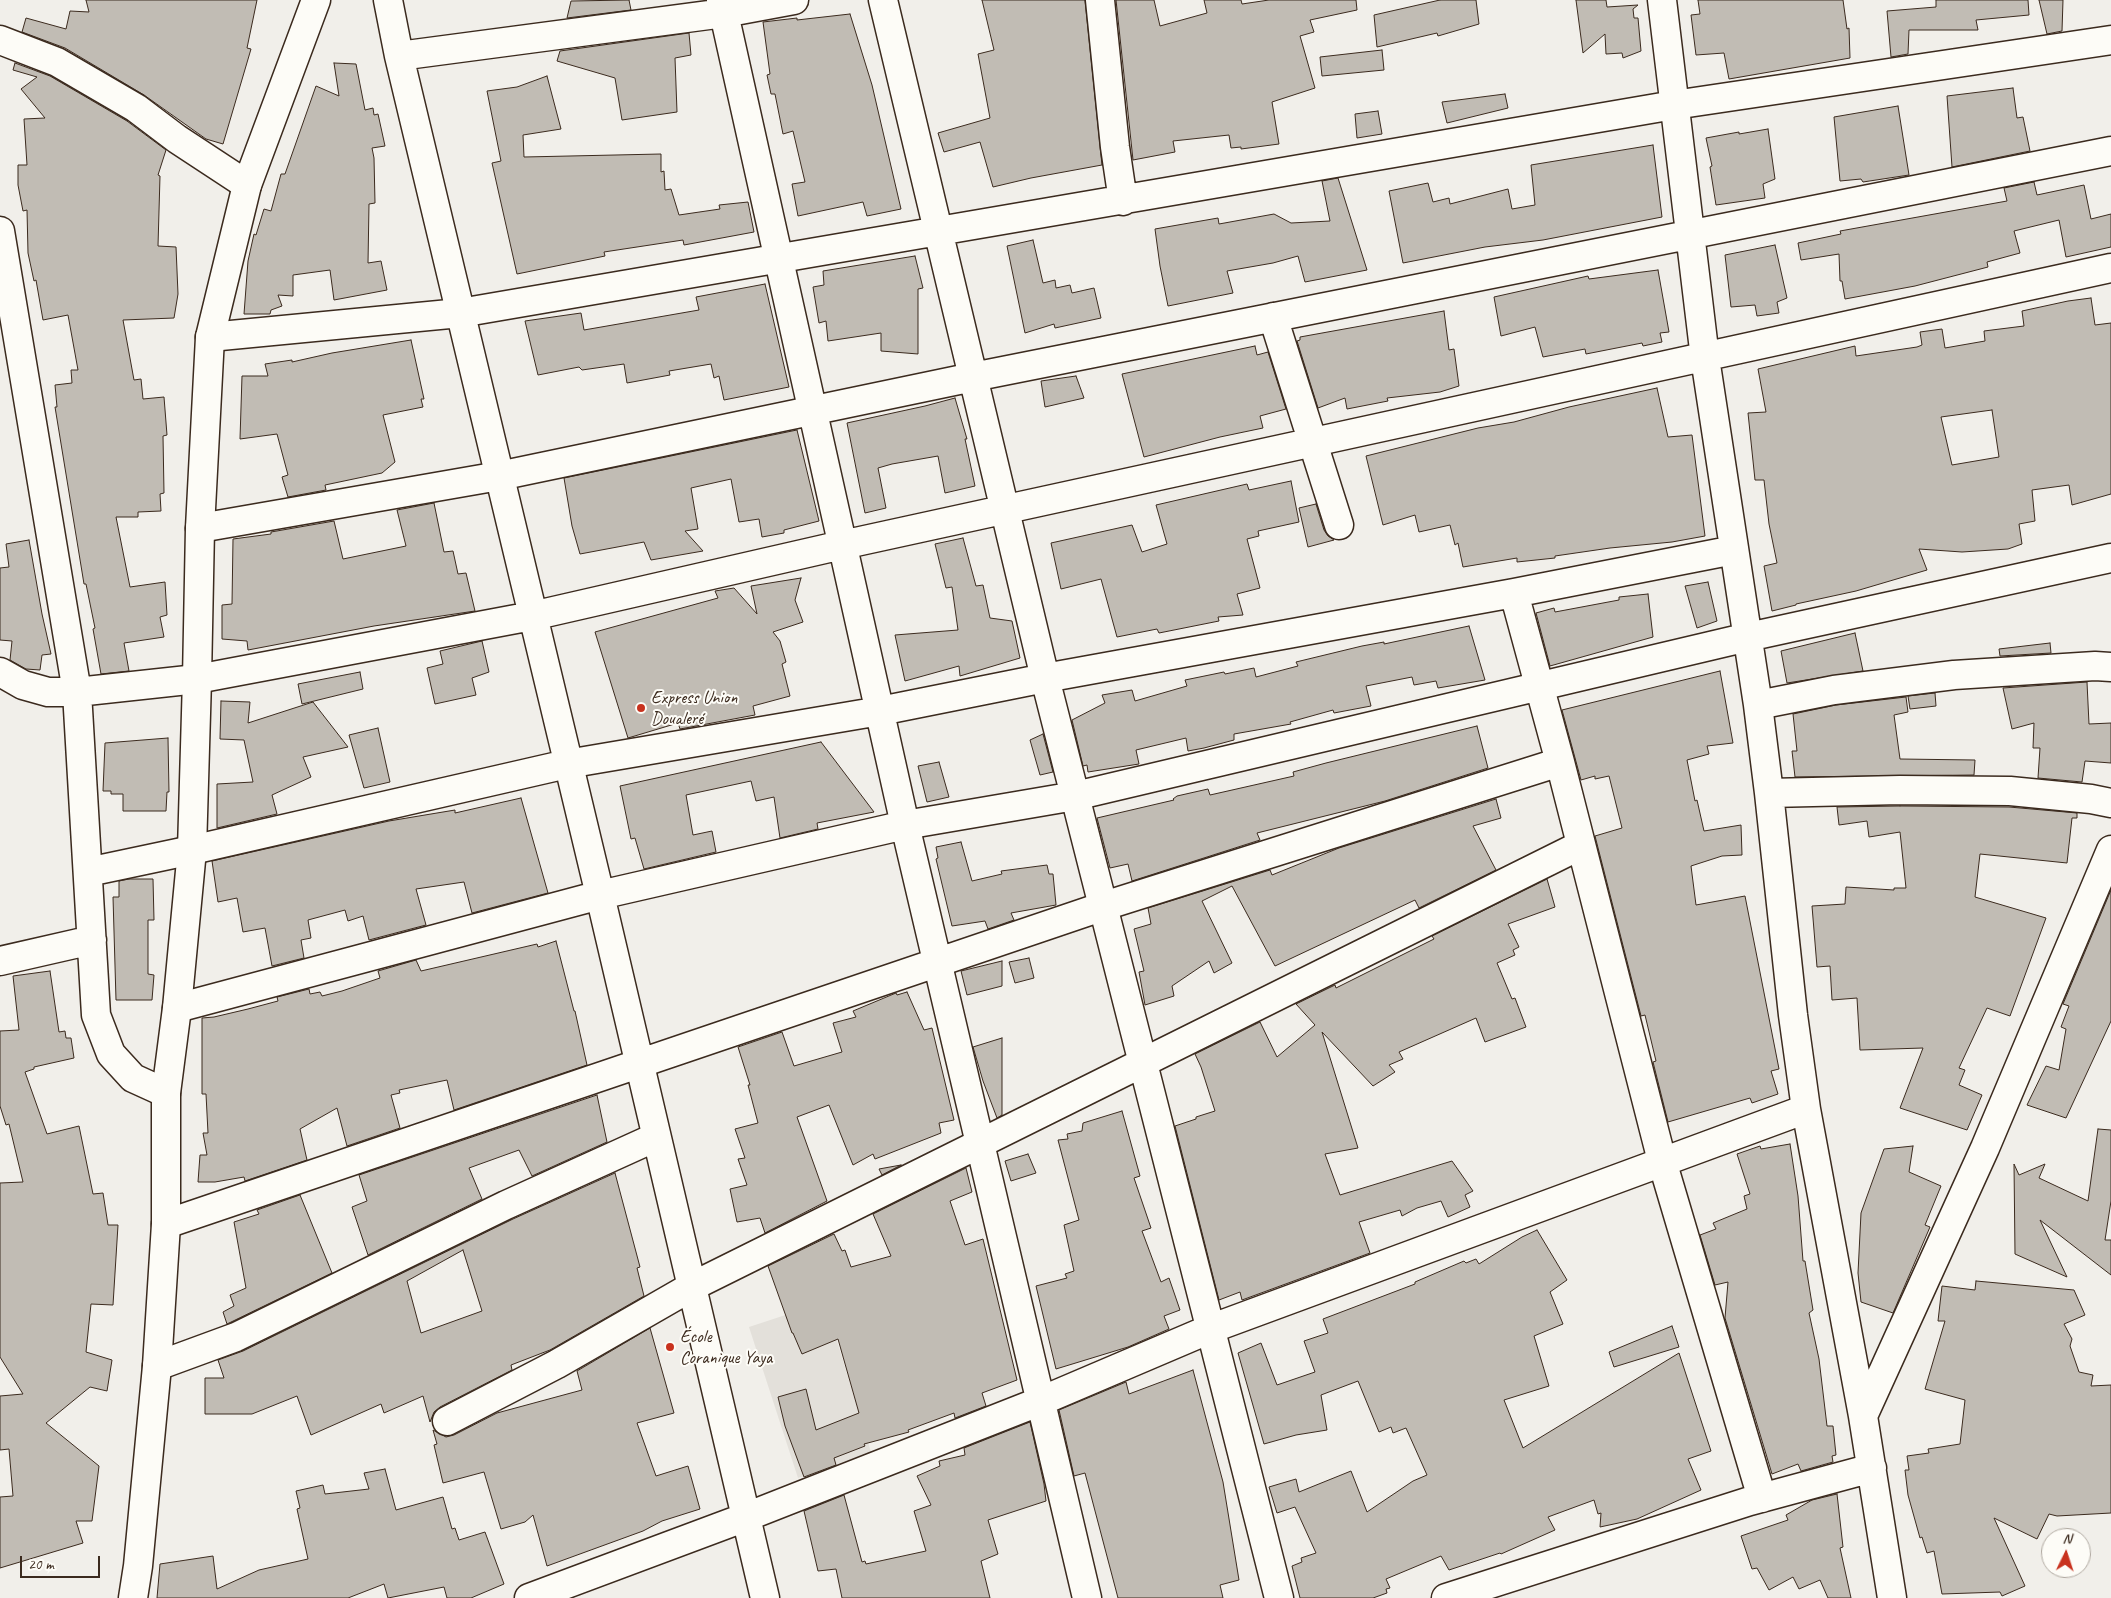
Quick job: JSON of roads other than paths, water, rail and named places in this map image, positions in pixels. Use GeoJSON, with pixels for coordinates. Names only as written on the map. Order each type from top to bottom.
{"type":"FeatureCollection","features":[{"type":"Feature","properties":{"kind":"street"},"geometry":{"type":"LineString","coordinates":[[133,1598],[139,1558],[157,1366],[166,1224],[166,1093],[177,1008],[192,850],[198,679],[200,528],[210,337],[246,186],[316,0]]}},
{"type":"Feature","properties":{"kind":"street"},"geometry":{"type":"LineString","coordinates":[[388,0],[399,56],[567,764],[600,895],[638,1065],[765,1598]]}},
{"type":"Feature","properties":{"kind":"street"},"geometry":{"type":"LineString","coordinates":[[399,56],[723,7],[794,0]]}},
{"type":"Feature","properties":{"kind":"street"},"geometry":{"type":"LineString","coordinates":[[883,0],[1045,678],[1279,1598]]}},
{"type":"Feature","properties":{"kind":"street"},"geometry":{"type":"LineString","coordinates":[[1100,0],[1115,146],[1123,200]]}},
{"type":"Feature","properties":{"kind":"street"},"geometry":{"type":"LineString","coordinates":[[1662,0],[1705,358],[1758,705],[1793,1016],[1806,1109],[1863,1416],[1892,1598]]}},
{"type":"Feature","properties":{"kind":"street"},"geometry":{"type":"LineString","coordinates":[[723,7],[905,825],[1087,1598]]}},
{"type":"Feature","properties":{"kind":"street"},"geometry":{"type":"LineString","coordinates":[[0,40],[57,62],[136,108],[177,139],[246,186]]}},
{"type":"Feature","properties":{"kind":"street"},"geometry":{"type":"LineString","coordinates":[[210,337],[460,313],[1674,105],[2111,40]]}},
{"type":"Feature","properties":{"kind":"street"},"geometry":{"type":"LineString","coordinates":[[200,528],[499,476],[973,377],[1690,233],[2111,151]]}},
{"type":"Feature","properties":{"kind":"street"},"geometry":{"type":"LineString","coordinates":[[0,231],[3,264],[77,692],[96,1015],[110,1054],[133,1078],[166,1093]]}},
{"type":"Feature","properties":{"kind":"street"},"geometry":{"type":"LineString","coordinates":[[0,672],[23,685],[48,692],[77,692],[198,679],[532,616],[842,545],[2111,268]]}},
{"type":"Feature","properties":{"kind":"street"},"geometry":{"type":"LineString","coordinates":[[1273,317],[1339,525]]}},
{"type":"Feature","properties":{"kind":"street"},"geometry":{"type":"LineString","coordinates":[[88,872],[567,764],[880,711],[1045,678],[1514,593],[1734,550]]}},
{"type":"Feature","properties":{"kind":"street"},"geometry":{"type":"LineString","coordinates":[[177,1008],[600,895],[905,825],[1075,796],[1748,637],[2111,558]]}},
{"type":"Feature","properties":{"kind":"street"},"geometry":{"type":"LineString","coordinates":[[1514,593],[1560,762],[1662,1161],[1762,1498]]}},
{"type":"Feature","properties":{"kind":"street"},"geometry":{"type":"LineString","coordinates":[[1758,705],[1834,690],[1954,675],[2095,666],[2111,667]]}},
{"type":"Feature","properties":{"kind":"street"},"geometry":{"type":"LineString","coordinates":[[166,1224],[1104,906],[1560,762]]}},
{"type":"Feature","properties":{"kind":"street"},"geometry":{"type":"LineString","coordinates":[[1769,793],[1900,790],[2010,791],[2091,799],[2111,803]]}},
{"type":"Feature","properties":{"kind":"street"},"geometry":{"type":"LineString","coordinates":[[447,1421],[557,1364],[691,1287],[1581,845]]}},
{"type":"Feature","properties":{"kind":"street"},"geometry":{"type":"LineString","coordinates":[[1863,1416],[1985,1148],[2111,850]]}},
{"type":"Feature","properties":{"kind":"street"},"geometry":{"type":"LineString","coordinates":[[0,961],[92,940]]}},
{"type":"Feature","properties":{"kind":"street"},"geometry":{"type":"LineString","coordinates":[[530,1598],[746,1517],[1041,1401],[1210,1328],[1806,1109]]}},
{"type":"Feature","properties":{"kind":"street"},"geometry":{"type":"LineString","coordinates":[[157,1366],[236,1337],[506,1204],[656,1137]]}},
{"type":"Feature","properties":{"kind":"street"},"geometry":{"type":"LineString","coordinates":[[1446,1598],[1762,1498],[1872,1468]]}},
{"type":"Feature","properties":{"kind":"place","name":"Express Union Doualeré"},"geometry":{"type":"Point","coordinates":[641,708]}},
{"type":"Feature","properties":{"kind":"place","name":"École Coranique Yaya"},"geometry":{"type":"Point","coordinates":[670,1347]}}]}
